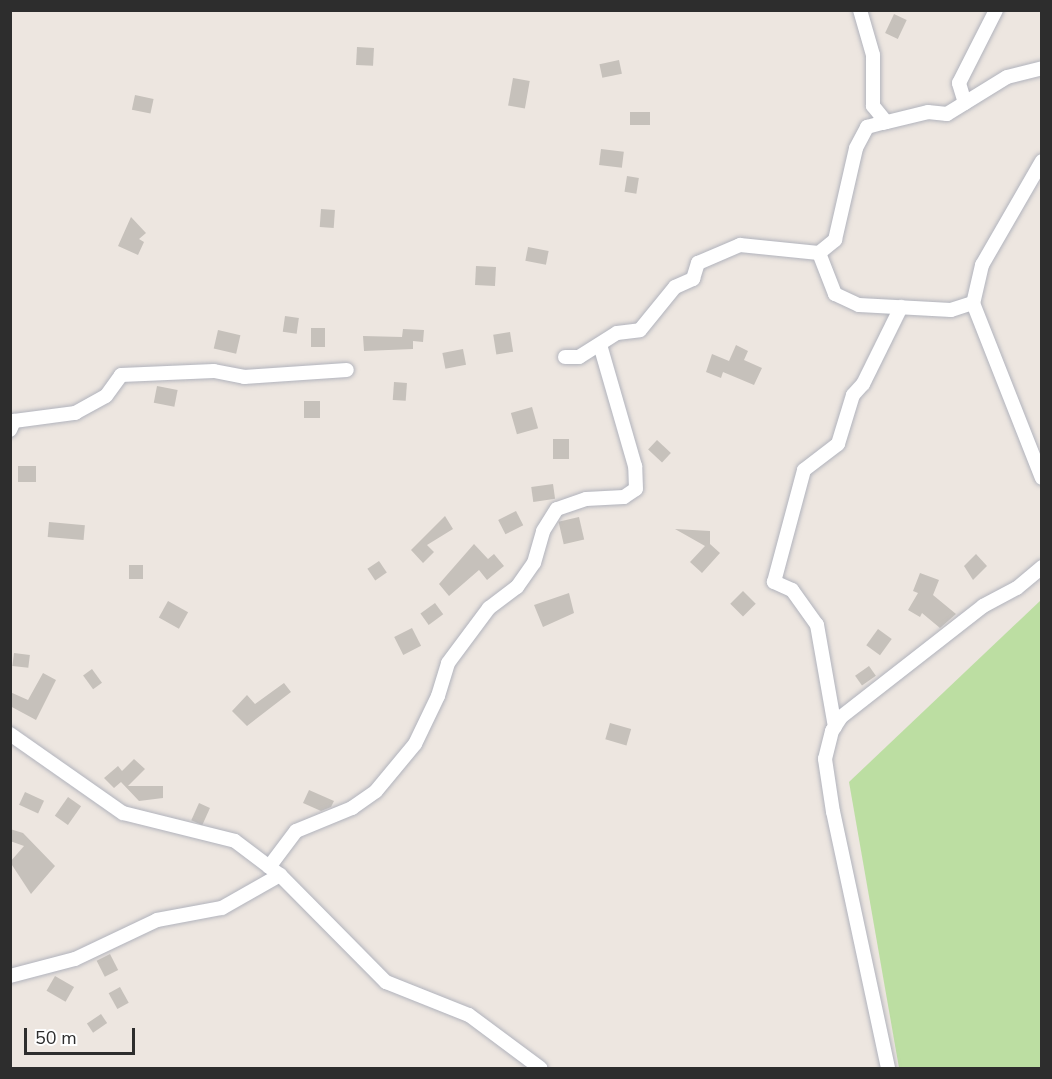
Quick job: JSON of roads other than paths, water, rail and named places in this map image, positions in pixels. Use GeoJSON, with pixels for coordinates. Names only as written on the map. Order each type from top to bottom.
{"type":"FeatureCollection","features":[{"type":"Feature","properties":{"kind":"street"},"geometry":{"type":"LineString","coordinates":[[860,10],[873,55],[873,106],[883,123]]}},
{"type":"Feature","properties":{"kind":"street"},"geometry":{"type":"LineString","coordinates":[[965,103],[959,83],[996,10]]}},
{"type":"Feature","properties":{"kind":"street"},"geometry":{"type":"LineString","coordinates":[[565,357],[579,357],[617,333],[640,330],[675,287],[693,279],[698,263],[723,249],[740,245],[819,253],[835,240],[855,148],[867,127],[928,111],[947,114],[1007,77],[1041,68]]}},
{"type":"Feature","properties":{"kind":"street"},"geometry":{"type":"LineString","coordinates":[[1041,160],[982,265],[972,303],[1041,478]]}},
{"type":"Feature","properties":{"kind":"street"},"geometry":{"type":"LineString","coordinates":[[819,253],[835,294],[859,304],[951,310],[972,303]]}},
{"type":"Feature","properties":{"kind":"street"},"geometry":{"type":"LineString","coordinates":[[835,727],[827,668],[816,644],[817,625],[792,590],[774,582],[804,470],[838,444],[853,395],[863,384],[901,307]]}},
{"type":"Feature","properties":{"kind":"street"},"geometry":{"type":"LineString","coordinates":[[10,976],[75,959],[157,920],[222,908],[274,871],[296,831],[352,808],[376,791],[415,744],[438,696],[448,663],[489,608],[517,587],[534,563],[543,531],[556,509],[586,500],[624,497],[636,489],[635,466],[600,345]]}},
{"type":"Feature","properties":{"kind":"street"},"geometry":{"type":"LineString","coordinates":[[10,430],[14,421],[75,413],[106,396],[121,375],[214,371],[244,376],[347,370]]}},
{"type":"Feature","properties":{"kind":"street"},"geometry":{"type":"LineString","coordinates":[[888,1068],[833,812],[825,759],[835,727],[841,717],[983,606],[1017,588],[1041,567]]}},
{"type":"Feature","properties":{"kind":"street"},"geometry":{"type":"LineString","coordinates":[[10,734],[123,813],[221,835],[274,871],[386,982],[469,1015],[540,1068]]}}]}
